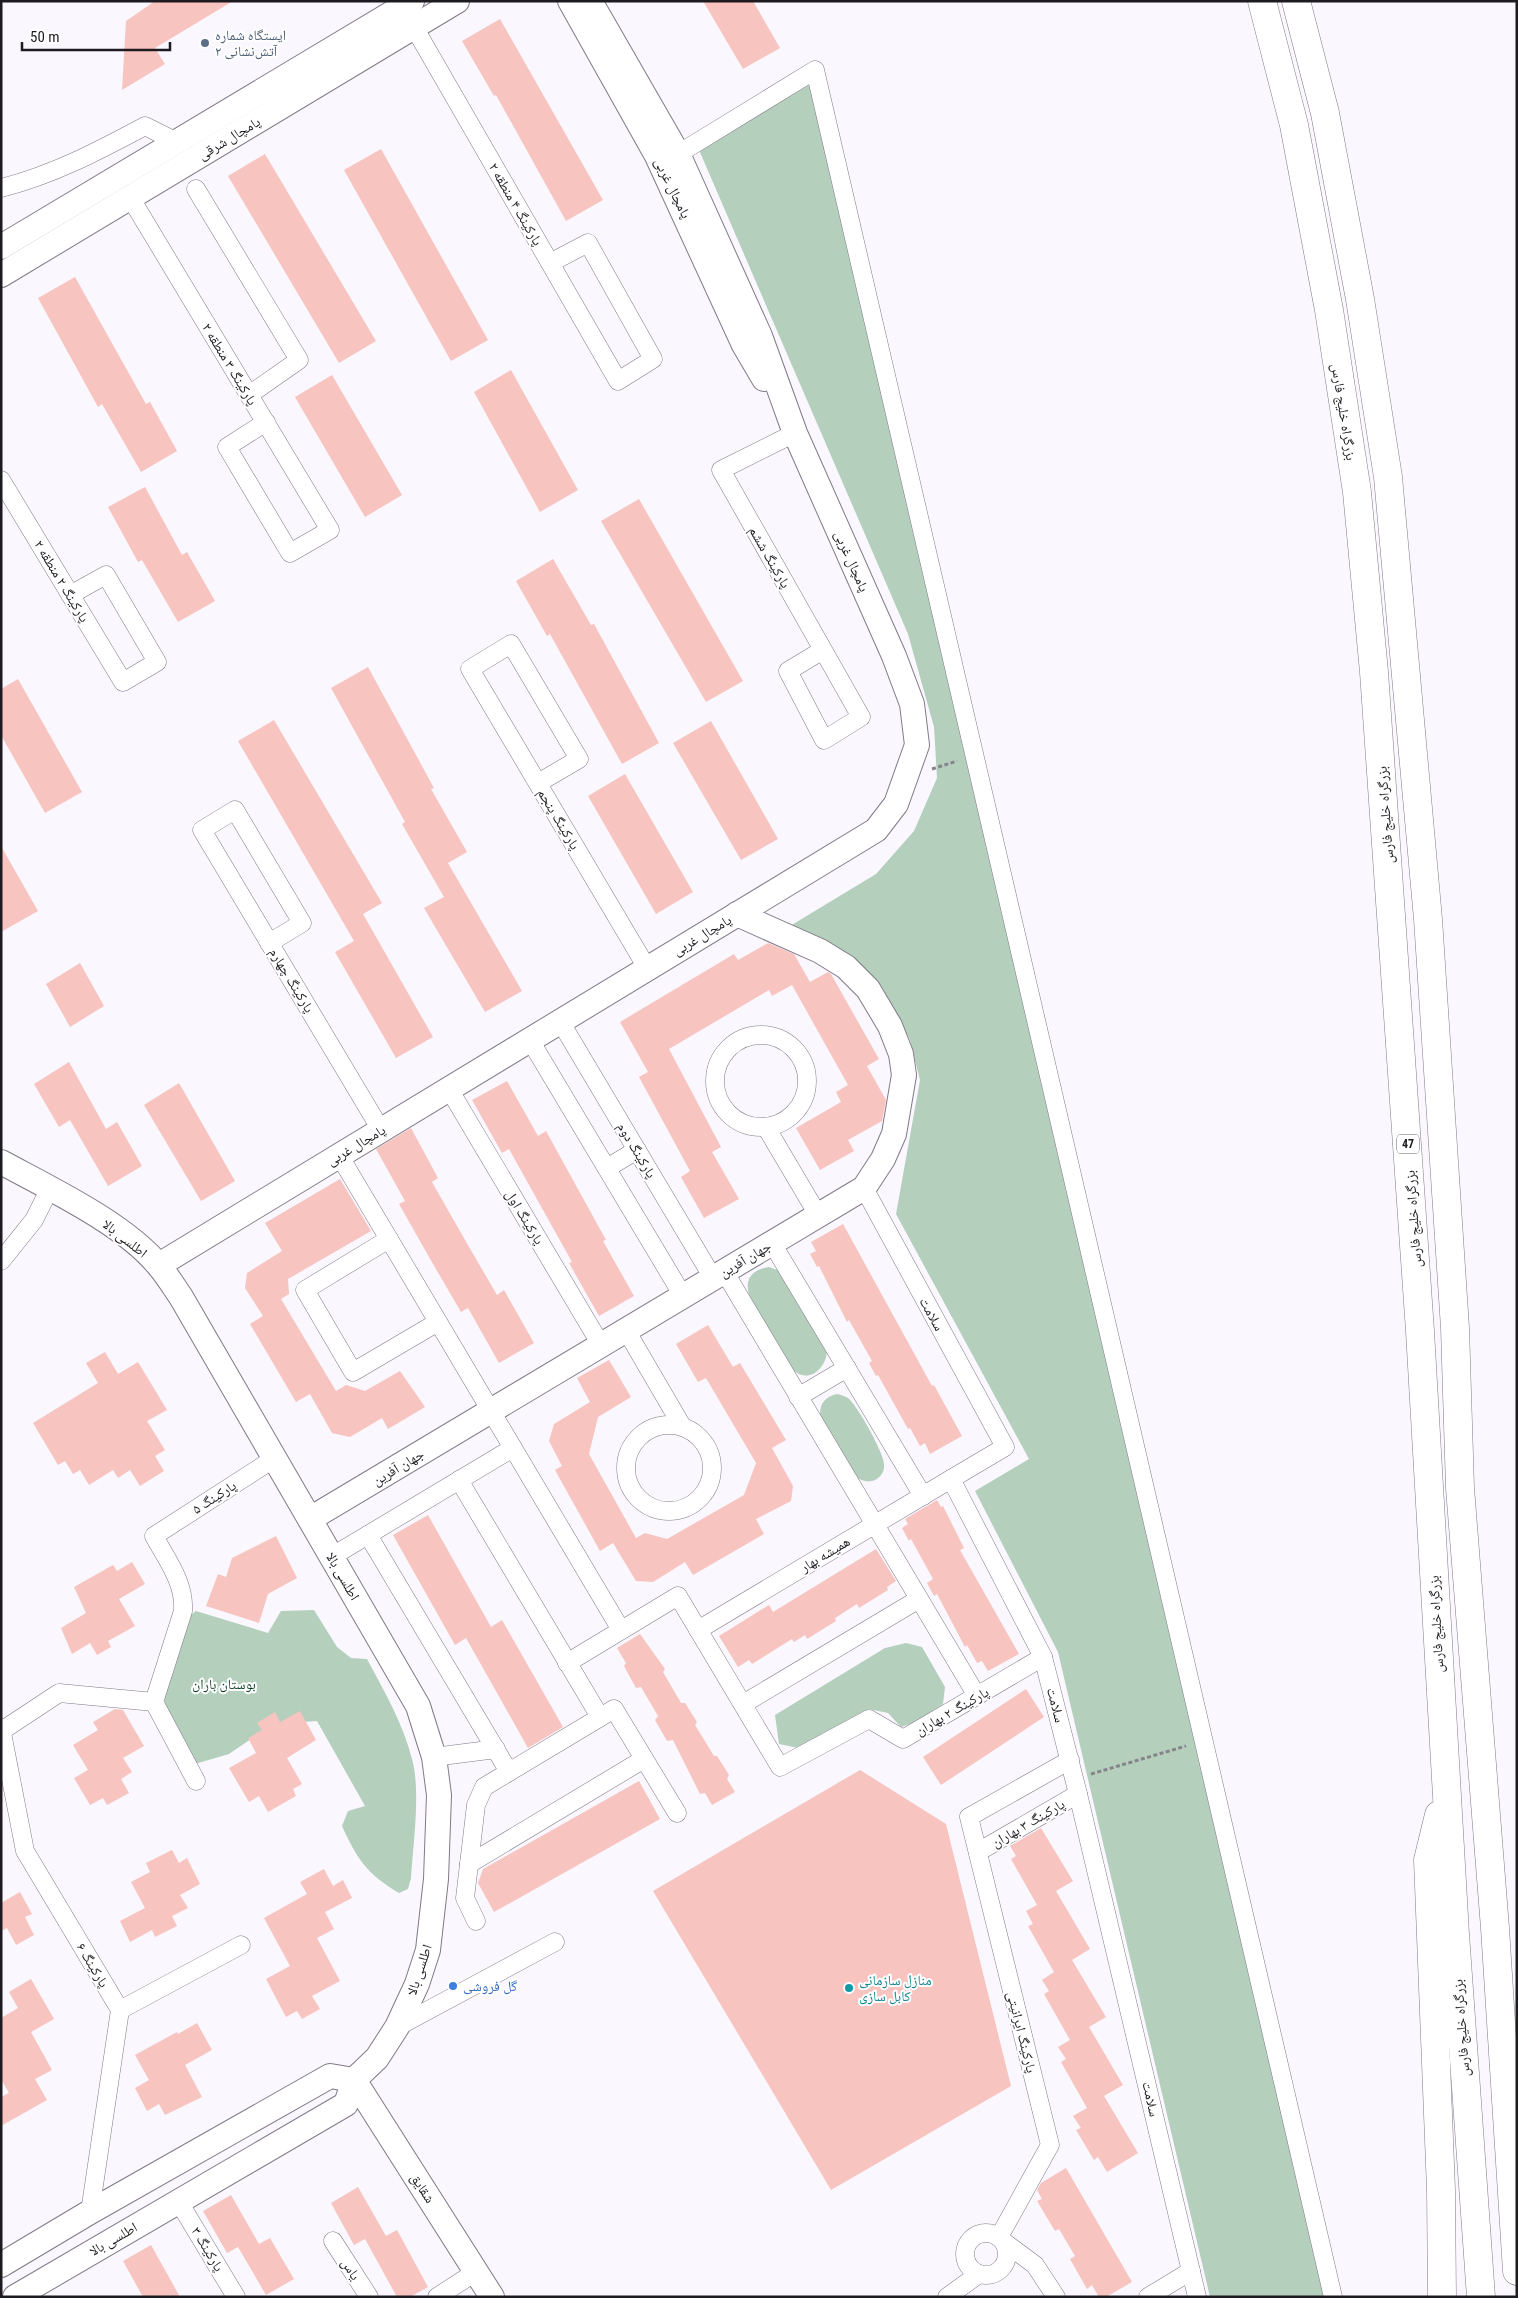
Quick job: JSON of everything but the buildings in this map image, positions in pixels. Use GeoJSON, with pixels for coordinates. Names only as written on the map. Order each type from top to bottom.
{"type":"FeatureCollection","features":[{"type":"Feature","properties":{"kind":"highway","name":"بزرگراه خلیج فارس"},"geometry":{"type":"LineString","coordinates":[[1262,1],[1294,125],[1329,310],[1357,492],[1374,672],[1396,964],[1420,1331],[1446,1790],[1480,2297]]}},
{"type":"Feature","properties":{"kind":"highway"},"geometry":{"type":"LineString","coordinates":[[1296,1],[1325,113],[1360,299],[1388,477],[1428,919],[1455,1328],[1460,1488],[1495,1928],[1517,2271]]}},
{"type":"Feature","properties":{"kind":"highway"},"geometry":{"type":"LineString","coordinates":[[1442,2297],[1441,2190],[1428,1860],[1446,1790]]}},
{"type":"Feature","properties":{"kind":"street","name":"پامچال شرقی"},"geometry":{"type":"LineString","coordinates":[[1,247],[412,1]]}},
{"type":"Feature","properties":{"kind":"street","name":"پامچال شرقی"},"geometry":{"type":"LineString","coordinates":[[1,274],[457,1]]}},
{"type":"Feature","properties":{"kind":"street","name":"پامچال غربی"},"geometry":{"type":"LineString","coordinates":[[570,1],[657,156],[744,345],[795,433]]}},
{"type":"Feature","properties":{"kind":"street","name":"پامچال غربی"},"geometry":{"type":"LineString","coordinates":[[158,1265],[876,830],[896,804],[917,746],[912,704],[894,656],[795,433],[760,336],[678,154],[590,1]]}},
{"type":"Feature","properties":{"kind":"street","name":"پارکینگ ۴ منطقه ۲"},"geometry":{"type":"LineString","coordinates":[[414,27],[550,263],[618,381],[653,359],[588,243],[550,263]]}},
{"type":"Feature","properties":{"kind":"street"},"geometry":{"type":"LineString","coordinates":[[678,154],[814,70],[1333,2297]]}},
{"type":"Feature","properties":{"kind":"street"},"geometry":{"type":"LineString","coordinates":[[226,112],[238,133]]}},
{"type":"Feature","properties":{"kind":"street"},"geometry":{"type":"LineString","coordinates":[[1,188],[30,181],[80,161],[145,126],[177,142]]}},
{"type":"Feature","properties":{"kind":"street"},"geometry":{"type":"LineString","coordinates":[[196,189],[299,360],[249,394]]}},
{"type":"Feature","properties":{"kind":"street","name":"پارکینگ ۳ منطقه ۲"},"geometry":{"type":"LineString","coordinates":[[130,197],[266,422],[330,530],[290,553],[227,447],[266,422]]}},
{"type":"Feature","properties":{"kind":"street","name":"پارکینگ ششم"},"geometry":{"type":"LineString","coordinates":[[795,433],[721,470],[861,717],[824,740],[788,671],[823,650]]}},
{"type":"Feature","properties":{"kind":"street","name":"پارکینگ ۲ منطقه ۲"},"geometry":{"type":"LineString","coordinates":[[1,480],[70,595],[123,682],[157,662],[106,575],[70,595]]}},
{"type":"Feature","properties":{"kind":"street","name":"پارکینگ پنجم"},"geometry":{"type":"LineString","coordinates":[[538,783],[579,759],[511,644],[470,668],[647,968]]}},
{"type":"Feature","properties":{"kind":"street","name":"پارکینگ چهارم"},"geometry":{"type":"LineString","coordinates":[[269,943],[302,923],[235,810],[202,830],[269,943],[381,1130]]}},
{"type":"Feature","properties":{"kind":"street","name":"جهان آفرین"},"geometry":{"type":"LineString","coordinates":[[310,1519],[864,1188],[882,1159],[894,1134],[904,1075],[901,1054],[890,1026],[868,989],[846,967],[820,951],[737,914]]}},
{"type":"Feature","properties":{"kind":"street","name":"پارکینگ دوم"},"geometry":{"type":"LineString","coordinates":[[560,1021],[637,1150],[798,1397],[977,1696]]}},
{"type":"Feature","properties":{"kind":"street"},"geometry":{"type":"LineString","coordinates":[[757,1035],[771,1036],[784,1041],[796,1050],[804,1063],[807,1077],[806,1091],[801,1105],[792,1116],[780,1124],[766,1127],[751,1126],[738,1121],[727,1112],[719,1100],[715,1086],[716,1071],[721,1058],[730,1047],[743,1039],[757,1035]]}},
{"type":"Feature","properties":{"kind":"street"},"geometry":{"type":"LineString","coordinates":[[530,1040],[683,1296]]}},
{"type":"Feature","properties":{"kind":"street","name":"پارکینگ اول"},"geometry":{"type":"LineString","coordinates":[[449,1089],[601,1345]]}},
{"type":"Feature","properties":{"kind":"street"},"geometry":{"type":"LineString","coordinates":[[766,1127],[818,1216]]}},
{"type":"Feature","properties":{"kind":"street"},"geometry":{"type":"LineString","coordinates":[[607,1168],[637,1150]]}},
{"type":"Feature","properties":{"kind":"street"},"geometry":{"type":"LineString","coordinates":[[339,1155],[621,1630]]}},
{"type":"Feature","properties":{"kind":"street","name":"اطلسی بالا"},"geometry":{"type":"LineString","coordinates":[[1,1162],[50,1188],[134,1242],[158,1265],[181,1297],[418,1706],[434,1757],[440,1795],[436,1879],[428,1950],[417,1984],[397,2027],[377,2058],[354,2080],[346,2104],[15,2297]]}},
{"type":"Feature","properties":{"kind":"street"},"geometry":{"type":"LineString","coordinates":[[1,1261],[20,1240],[34,1220],[50,1188]]}},
{"type":"Feature","properties":{"kind":"street","name":"سلامت"},"geometry":{"type":"LineString","coordinates":[[864,1188],[1005,1447],[951,1479],[1043,1657],[1070,1760],[1197,2297]]}},
{"type":"Feature","properties":{"kind":"street"},"geometry":{"type":"LineString","coordinates":[[389,1240],[305,1290],[339,1348],[354,1372],[438,1322]]}},
{"type":"Feature","properties":{"kind":"street"},"geometry":{"type":"LineString","coordinates":[[772,1243],[922,1496]]}},
{"type":"Feature","properties":{"kind":"street"},"geometry":{"type":"LineString","coordinates":[[626,1330],[682,1426],[695,1433],[705,1444],[711,1457],[712,1471],[709,1485],[701,1497],[690,1506],[676,1511],[662,1511],[648,1507],[637,1498],[629,1486],[625,1472],[626,1457],[632,1444],[642,1433],[654,1426],[668,1424],[682,1426]]}},
{"type":"Feature","properties":{"kind":"street"},"geometry":{"type":"LineString","coordinates":[[798,1397],[846,1368]]}},
{"type":"Feature","properties":{"kind":"street"},"geometry":{"type":"LineString","coordinates":[[331,1557],[513,1448]]}},
{"type":"Feature","properties":{"kind":"street","name":"پارکینگ ۵"},"geometry":{"type":"LineString","coordinates":[[154,1702],[183,1611],[184,1598],[181,1587],[154,1536],[274,1458]]}},
{"type":"Feature","properties":{"kind":"street","name":"همیشه بهار"},"geometry":{"type":"LineString","coordinates":[[698,1630],[951,1479]]}},
{"type":"Feature","properties":{"kind":"street"},"geometry":{"type":"LineString","coordinates":[[459,1480],[600,1717]]}},
{"type":"Feature","properties":{"kind":"street"},"geometry":{"type":"LineString","coordinates":[[368,1535],[509,1772]]}},
{"type":"Feature","properties":{"kind":"street"},"geometry":{"type":"LineString","coordinates":[[568,1662],[678,1596],[743,1704],[919,1599]]}},
{"type":"Feature","properties":{"kind":"street","name":"پارکینگ ۲ بهاران"},"geometry":{"type":"LineString","coordinates":[[743,1704],[780,1767],[869,1719],[903,1739],[1043,1657]]}},
{"type":"Feature","properties":{"kind":"street"},"geometry":{"type":"LineString","coordinates":[[2,1729],[59,1693],[154,1702],[196,1781]]}},
{"type":"Feature","properties":{"kind":"street"},"geometry":{"type":"LineString","coordinates":[[476,1921],[464,1898],[476,1805],[484,1787],[614,1709],[677,1813]]}},
{"type":"Feature","properties":{"kind":"street","name":"پارکینگ ۶"},"geometry":{"type":"LineString","coordinates":[[2,1729],[25,1851],[120,2010]]}},
{"type":"Feature","properties":{"kind":"street"},"geometry":{"type":"LineString","coordinates":[[434,1757],[496,1750]]}},
{"type":"Feature","properties":{"kind":"street"},"geometry":{"type":"LineString","coordinates":[[469,1864],[644,1759]]}},
{"type":"Feature","properties":{"kind":"street","name":"پارکینگ ایرانیتی"},"geometry":{"type":"LineString","coordinates":[[1001,2239],[1050,2145],[969,1817],[1070,1760]]}},
{"type":"Feature","properties":{"kind":"street","name":"پارکینگ ۳ بهاران"},"geometry":{"type":"LineString","coordinates":[[978,1852],[1078,1794]]}},
{"type":"Feature","properties":{"kind":"street"},"geometry":{"type":"LineString","coordinates":[[397,2027],[555,1942]]}},
{"type":"Feature","properties":{"kind":"street"},"geometry":{"type":"LineString","coordinates":[[108,2242],[90,2212],[120,2010],[241,1945]]}},
{"type":"Feature","properties":{"kind":"street"},"geometry":{"type":"LineString","coordinates":[[1,2265],[90,2212],[330,2076],[354,2080]]}},
{"type":"Feature","properties":{"kind":"street","name":"شقایق"},"geometry":{"type":"LineString","coordinates":[[354,2080],[492,2297]]}},
{"type":"Feature","properties":{"kind":"street","name":"پارکینگ ۳"},"geometry":{"type":"LineString","coordinates":[[180,2202],[236,2297]]}},
{"type":"Feature","properties":{"kind":"street"},"geometry":{"type":"LineString","coordinates":[[1001,2239],[1008,2254],[1004,2267],[992,2275],[979,2274],[973,2271],[966,2259],[968,2245],[972,2239],[985,2233],[1001,2239],[1035,2265],[1056,2297]]}},
{"type":"Feature","properties":{"kind":"street","name":"یاس"},"geometry":{"type":"LineString","coordinates":[[333,2241],[369,2297]]}},
{"type":"Feature","properties":{"kind":"street"},"geometry":{"type":"LineString","coordinates":[[437,2297],[477,2271]]}},
{"type":"Feature","properties":{"kind":"street"},"geometry":{"type":"LineString","coordinates":[[1148,2297],[1191,2271]]}},
{"type":"Feature","properties":{"kind":"street"},"geometry":{"type":"LineString","coordinates":[[946,2297],[979,2274]]}},
{"type":"Feature","properties":{"kind":"path"},"geometry":{"type":"LineString","coordinates":[[934,768],[944,765]]}},
{"type":"Feature","properties":{"kind":"path"},"geometry":{"type":"LineString","coordinates":[[1094,1773],[1203,1741]]}},
{"type":"Feature","properties":{"kind":"green space"},"geometry":{"type":"Polygon","coordinates":[[[822,77],[1339,2297],[1210,2297],[1058,1652],[975,1491],[1029,1459],[896,1214],[920,1080],[910,1040],[882,987],[854,959],[790,926],[876,874],[914,831],[937,778],[934,727],[908,634],[699,150],[822,77]]]}},
{"type":"Feature","properties":{"kind":"green space"},"geometry":{"type":"Polygon","coordinates":[[[769,1267],[783,1272],[827,1350],[821,1368],[811,1375],[800,1375],[788,1364],[750,1298],[749,1278],[756,1271],[769,1267]]]}},
{"type":"Feature","properties":{"kind":"green space"},"geometry":{"type":"Polygon","coordinates":[[[837,1394],[847,1397],[852,1402],[880,1450],[884,1469],[875,1480],[865,1481],[856,1477],[820,1415],[824,1401],[837,1394]]]}},
{"type":"Feature","properties":{"kind":"green space","name":"بوستان باران"},"geometry":{"type":"Polygon","coordinates":[[[314,1610],[337,1647],[351,1658],[367,1659],[404,1733],[412,1759],[416,1786],[416,1818],[411,1878],[408,1889],[399,1893],[379,1879],[364,1865],[347,1838],[342,1826],[348,1811],[365,1806],[317,1721],[273,1724],[229,1754],[188,1766],[170,1729],[162,1686],[178,1624],[196,1611],[268,1633],[281,1611],[314,1610]]]}},
{"type":"Feature","properties":{"kind":"green space"},"geometry":{"type":"Polygon","coordinates":[[[906,1643],[922,1647],[945,1687],[943,1704],[916,1722],[901,1727],[888,1713],[869,1709],[798,1748],[779,1744],[775,1715],[885,1648],[906,1643]]]}},
{"type":"Feature","properties":{"kind":"place","name":"ایستگاه شماره ۲ آتش‌نشانی"},"geometry":{"type":"Point","coordinates":[205,43]}},
{"type":"Feature","properties":{"kind":"place","name":"گل فروشی"},"geometry":{"type":"Point","coordinates":[453,1986]}},
{"type":"Feature","properties":{"kind":"place","name":"منازل سازمانی کابل سازی"},"geometry":{"type":"Point","coordinates":[849,1988]}}]}
